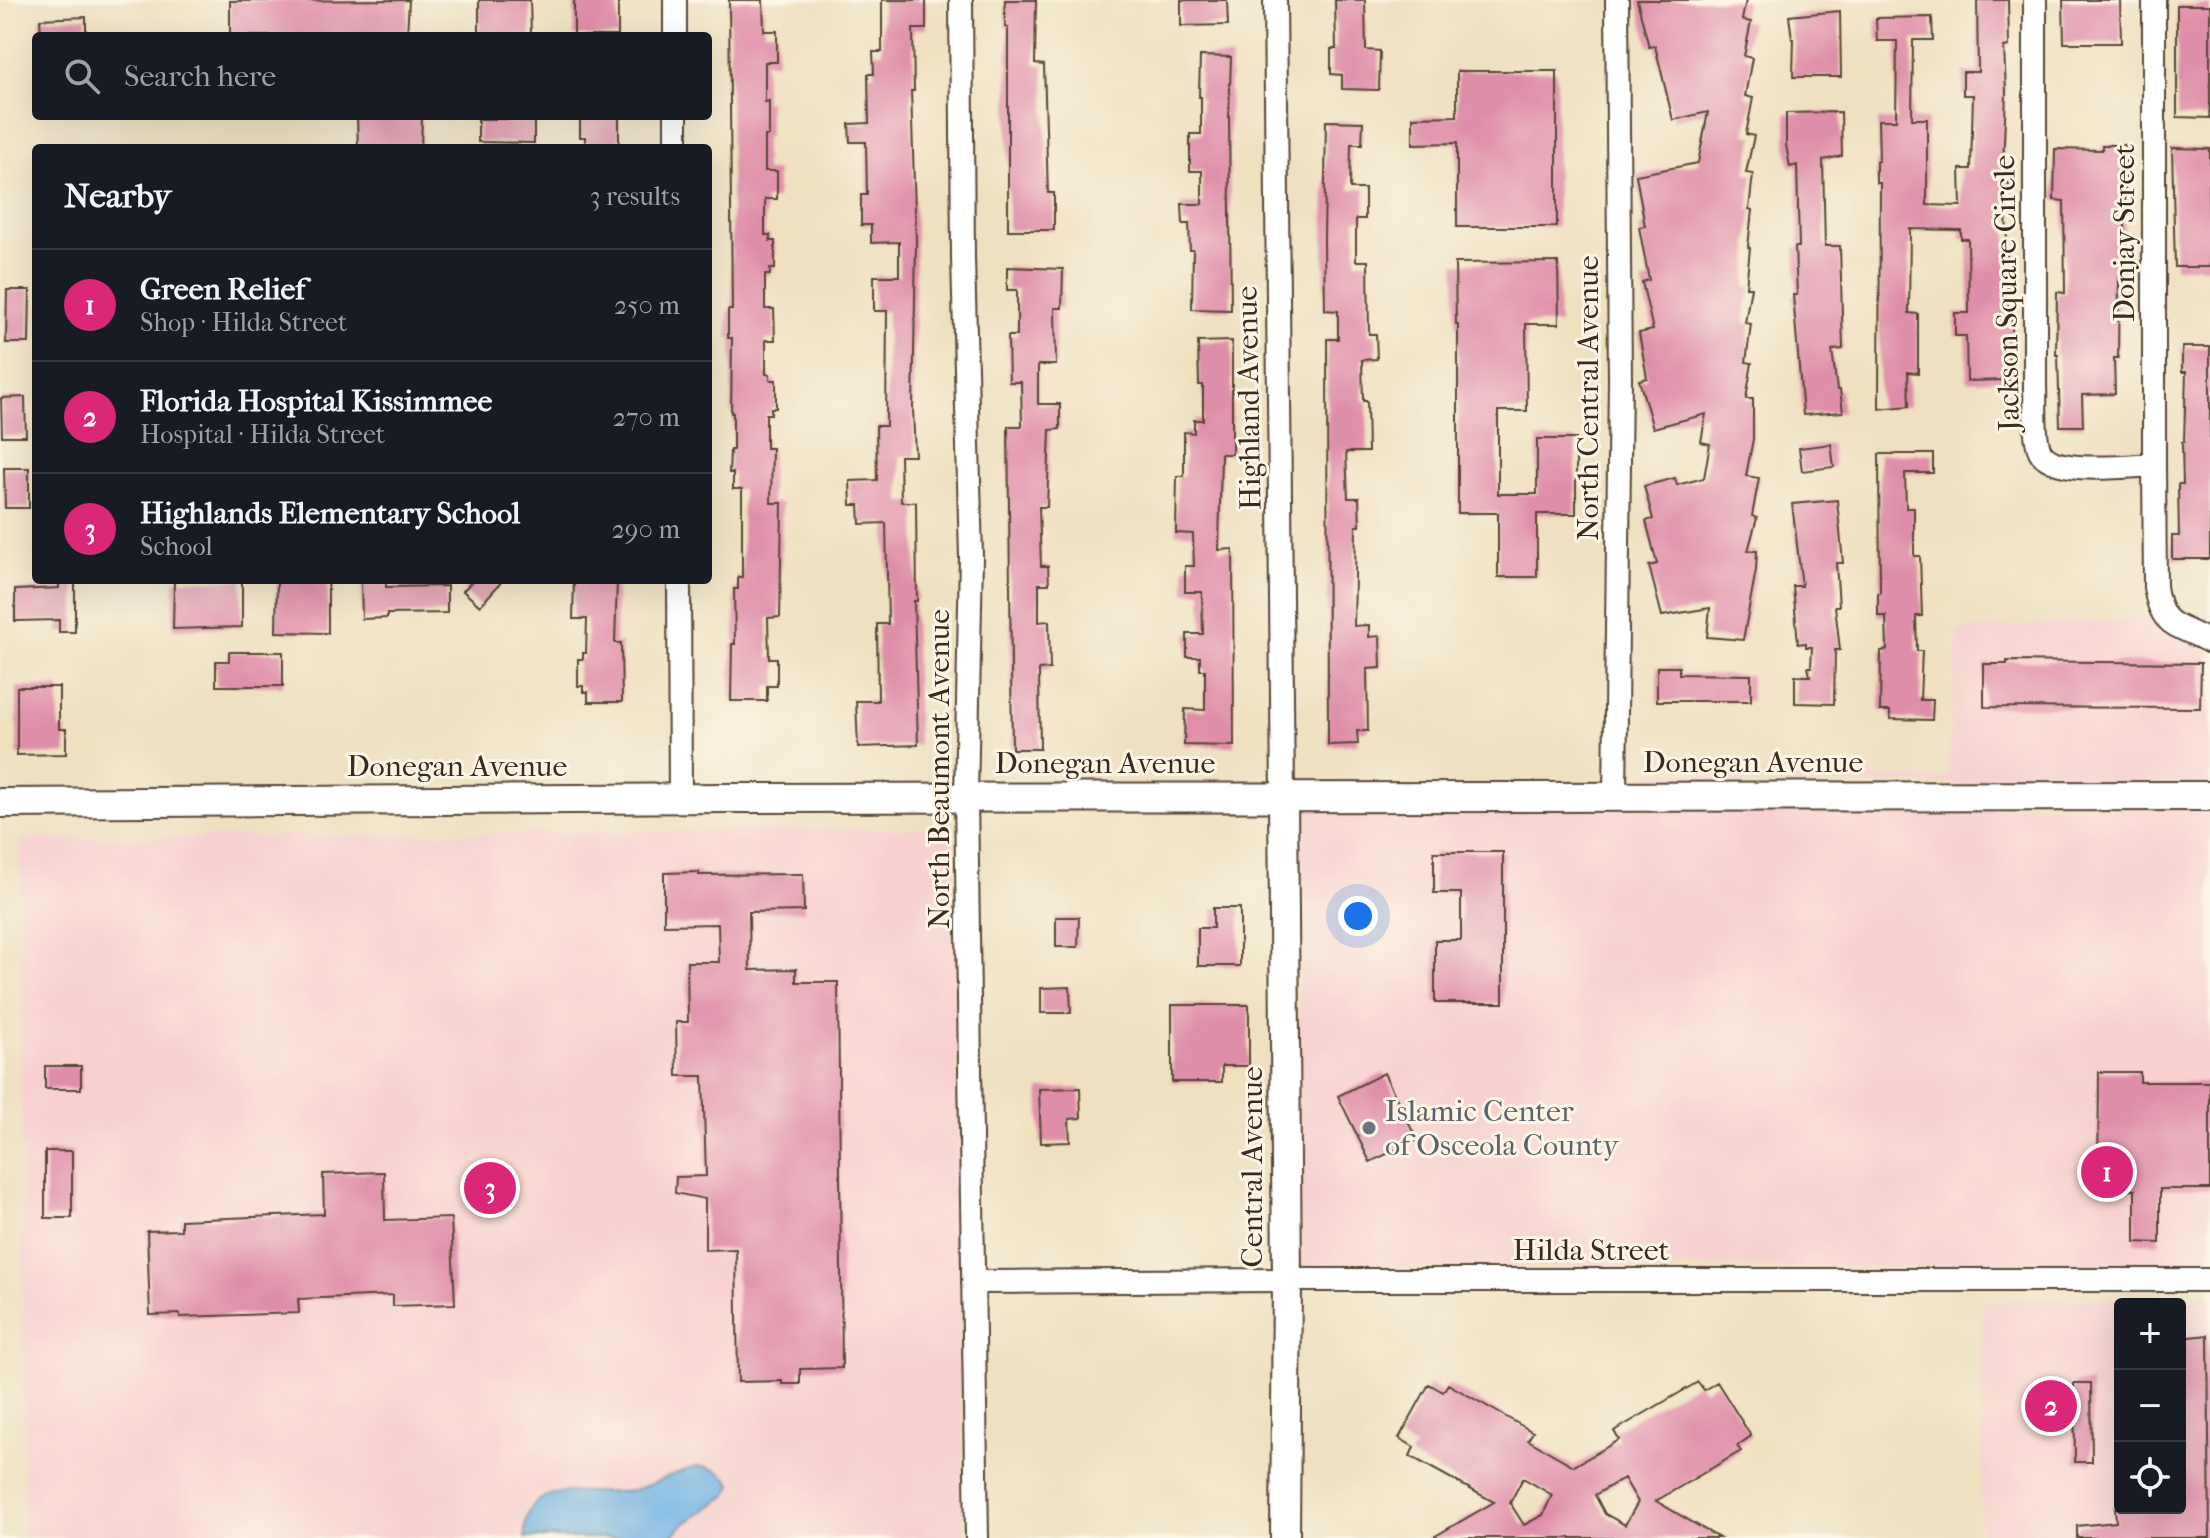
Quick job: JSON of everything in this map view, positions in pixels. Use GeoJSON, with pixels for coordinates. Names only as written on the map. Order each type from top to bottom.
{"type":"FeatureCollection","features":[{"type":"Feature","properties":{"kind":"street"},"geometry":{"type":"LineString","coordinates":[[675,0],[675,32]]}},
{"type":"Feature","properties":{"kind":"street","name":"North Beaumont Avenue"},"geometry":{"type":"LineString","coordinates":[[961,0],[963,258],[971,557],[966,797],[977,1538]]}},
{"type":"Feature","properties":{"kind":"street","name":"Highland Avenue"},"geometry":{"type":"LineString","coordinates":[[1275,0],[1283,796]]}},
{"type":"Feature","properties":{"kind":"street","name":"North Central Avenue"},"geometry":{"type":"LineString","coordinates":[[1615,796],[1620,380],[1617,0]]}},
{"type":"Feature","properties":{"kind":"street","name":"Jackson Square Circle"},"geometry":{"type":"LineString","coordinates":[[2035,0],[2035,388],[2040,450],[2048,460],[2058,465],[2154,465]]}},
{"type":"Feature","properties":{"kind":"street","name":"Donjay Street"},"geometry":{"type":"LineString","coordinates":[[2154,0],[2154,465]]}},
{"type":"Feature","properties":{"kind":"street"},"geometry":{"type":"LineString","coordinates":[[676,120],[676,144]]}},
{"type":"Feature","properties":{"kind":"street"},"geometry":{"type":"LineString","coordinates":[[2154,465],[2155,587],[2158,606],[2166,619],[2210,642]]}},
{"type":"Feature","properties":{"kind":"street"},"geometry":{"type":"LineString","coordinates":[[679,584],[680,798]]}},
{"type":"Feature","properties":{"kind":"street","name":"Central Avenue"},"geometry":{"type":"LineString","coordinates":[[1283,796],[1287,1280],[1285,1538]]}},
{"type":"Feature","properties":{"kind":"street","name":"Donegan Avenue"},"geometry":{"type":"LineString","coordinates":[[0,803],[966,797],[2210,796]]}},
{"type":"Feature","properties":{"kind":"street","name":"Hilda Street"},"geometry":{"type":"LineString","coordinates":[[973,1282],[2210,1280]]}},
{"type":"Feature","properties":{"kind":"shaded area"},"geometry":{"type":"Polygon","coordinates":[[[2210,614],[2210,628],[2198,646],[2210,657],[2210,784],[1626,784],[1626,779],[1643,778],[1643,774],[1947,778],[1958,630],[2210,614]]]}},
{"type":"Feature","properties":{"kind":"shaded area"},"geometry":{"type":"Polygon","coordinates":[[[2210,807],[2210,1268],[1298,1267],[1300,808],[2210,807]]]}},
{"type":"Feature","properties":{"kind":"shaded area"},"geometry":{"type":"Polygon","coordinates":[[[953,828],[964,1538],[24,1538],[20,839],[953,828]]]}},
{"type":"Feature","properties":{"kind":"shaded area"},"geometry":{"type":"Polygon","coordinates":[[[2186,1298],[2210,1298],[2210,1538],[1981,1538],[1983,1301],[2114,1299],[2114,1514],[2186,1514],[2186,1298]]]}},
{"type":"Feature","properties":{"kind":"water"},"geometry":{"type":"Polygon","coordinates":[[[698,1467],[713,1469],[725,1476],[732,1484],[728,1495],[684,1524],[670,1538],[525,1538],[527,1517],[535,1504],[547,1496],[633,1490],[698,1467]]]}},
{"type":"Feature","properties":{"kind":"building"},"geometry":{"type":"Polygon","coordinates":[[[409,0],[407,32],[230,32],[230,1],[409,0]]]}},
{"type":"Feature","properties":{"kind":"building"},"geometry":{"type":"Polygon","coordinates":[[[479,0],[530,0],[531,32],[479,32],[479,0]]]}},
{"type":"Feature","properties":{"kind":"building"},"geometry":{"type":"Polygon","coordinates":[[[574,0],[618,0],[618,32],[574,32],[574,0]]]}},
{"type":"Feature","properties":{"kind":"building"},"geometry":{"type":"Polygon","coordinates":[[[729,0],[763,0],[764,31],[777,31],[777,62],[765,62],[769,136],[765,136],[765,171],[777,171],[777,199],[765,199],[765,235],[770,235],[770,241],[775,241],[775,269],[770,269],[770,275],[765,275],[765,309],[774,309],[775,340],[766,340],[766,374],[770,374],[770,380],[776,380],[776,408],[771,408],[771,414],[766,414],[766,448],[772,448],[771,503],[782,503],[780,617],[768,618],[769,658],[777,658],[777,686],[767,686],[767,701],[731,701],[732,644],[735,644],[734,589],[738,589],[738,577],[742,577],[742,489],[733,489],[733,473],[729,473],[730,450],[733,450],[733,413],[732,338],[728,338],[728,310],[732,310],[729,0]]]}},
{"type":"Feature","properties":{"kind":"building"},"geometry":{"type":"Polygon","coordinates":[[[882,0],[926,0],[926,29],[913,29],[914,91],[911,91],[916,242],[915,456],[900,456],[901,502],[916,502],[917,601],[914,601],[918,745],[858,747],[856,701],[878,701],[877,624],[888,624],[886,523],[860,524],[859,505],[851,505],[850,481],[877,480],[876,426],[886,426],[887,311],[874,311],[874,276],[899,276],[899,242],[871,243],[871,225],[861,225],[861,195],[867,195],[866,142],[850,142],[849,124],[869,123],[868,74],[874,74],[873,52],[882,52],[882,0]]]}},
{"type":"Feature","properties":{"kind":"building"},"geometry":{"type":"Polygon","coordinates":[[[1005,0],[1036,0],[1035,64],[1044,65],[1048,193],[1054,193],[1054,230],[1008,230],[1008,28],[1005,27],[1005,0]]]}},
{"type":"Feature","properties":{"kind":"building"},"geometry":{"type":"Polygon","coordinates":[[[1181,0],[1227,0],[1228,25],[1181,26],[1181,0]]]}},
{"type":"Feature","properties":{"kind":"building"},"geometry":{"type":"Polygon","coordinates":[[[1335,0],[1365,0],[1366,50],[1380,51],[1379,90],[1342,89],[1342,75],[1331,74],[1331,49],[1336,49],[1335,0]]]}},
{"type":"Feature","properties":{"kind":"building"},"geometry":{"type":"Polygon","coordinates":[[[1637,0],[1746,0],[1742,20],[1751,22],[1744,56],[1752,58],[1745,96],[1753,98],[1746,134],[1754,136],[1746,173],[1753,174],[1746,287],[1751,287],[1745,323],[1751,324],[1746,362],[1752,363],[1746,399],[1753,399],[1753,439],[1746,476],[1759,478],[1752,516],[1757,518],[1748,551],[1757,551],[1756,570],[1743,640],[1707,637],[1710,608],[1662,616],[1649,566],[1657,564],[1646,521],[1653,519],[1644,486],[1675,478],[1677,485],[1704,478],[1710,444],[1701,442],[1706,414],[1653,428],[1639,380],[1647,378],[1639,333],[1653,330],[1642,282],[1649,280],[1639,227],[1645,226],[1636,175],[1698,163],[1708,112],[1673,120],[1655,46],[1649,47],[1637,0]]]}},
{"type":"Feature","properties":{"kind":"building"},"geometry":{"type":"Polygon","coordinates":[[[1977,0],[2008,0],[2009,46],[2004,47],[2003,168],[2008,168],[2009,191],[2006,191],[2008,312],[2012,312],[2012,336],[2008,336],[2009,380],[1967,381],[1966,336],[1955,336],[1955,313],[1969,313],[1968,239],[1961,239],[1961,230],[1910,229],[1909,313],[1918,314],[1918,373],[1908,372],[1909,406],[1879,409],[1878,120],[1896,120],[1897,41],[1877,41],[1876,18],[1932,17],[1933,40],[1913,40],[1912,119],[1927,119],[1927,205],[1961,206],[1960,169],[1971,169],[1973,95],[1963,95],[1963,72],[1978,72],[1977,0]]]}},
{"type":"Feature","properties":{"kind":"building"},"geometry":{"type":"Polygon","coordinates":[[[2063,0],[2120,0],[2121,43],[2064,43],[2063,0]]]}},
{"type":"Feature","properties":{"kind":"building"},"geometry":{"type":"Polygon","coordinates":[[[2177,5],[2210,5],[2210,118],[2177,117],[2177,5]]]}},
{"type":"Feature","properties":{"kind":"building"},"geometry":{"type":"Polygon","coordinates":[[[1840,11],[1841,77],[1793,77],[1794,39],[1789,16],[1840,11]]]}},
{"type":"Feature","properties":{"kind":"building"},"geometry":{"type":"Polygon","coordinates":[[[86,17],[86,32],[41,32],[40,19],[86,17]]]}},
{"type":"Feature","properties":{"kind":"building"},"geometry":{"type":"Polygon","coordinates":[[[1200,56],[1231,57],[1231,310],[1192,309],[1193,250],[1190,250],[1189,224],[1183,224],[1182,204],[1202,204],[1202,171],[1190,171],[1190,134],[1201,134],[1200,56]]]}},
{"type":"Feature","properties":{"kind":"building"},"geometry":{"type":"Polygon","coordinates":[[[1457,71],[1557,71],[1557,227],[1457,227],[1457,143],[1413,144],[1413,117],[1457,116],[1457,71]]]}},
{"type":"Feature","properties":{"kind":"building"},"geometry":{"type":"Polygon","coordinates":[[[1841,112],[1842,156],[1823,160],[1825,246],[1840,246],[1843,349],[1832,350],[1843,412],[1803,415],[1793,295],[1797,295],[1795,247],[1799,247],[1797,165],[1790,167],[1786,113],[1841,112]]]}},
{"type":"Feature","properties":{"kind":"building"},"geometry":{"type":"Polygon","coordinates":[[[357,120],[422,120],[421,144],[358,144],[357,120]]]}},
{"type":"Feature","properties":{"kind":"building"},"geometry":{"type":"Polygon","coordinates":[[[478,120],[534,120],[534,143],[478,142],[478,120]]]}},
{"type":"Feature","properties":{"kind":"building"},"geometry":{"type":"Polygon","coordinates":[[[580,120],[619,120],[619,144],[585,144],[585,137],[580,137],[580,120]]]}},
{"type":"Feature","properties":{"kind":"building"},"geometry":{"type":"Polygon","coordinates":[[[1326,121],[1363,122],[1362,144],[1351,144],[1350,189],[1365,189],[1365,219],[1356,219],[1356,261],[1368,261],[1369,334],[1376,334],[1377,359],[1362,360],[1368,452],[1346,452],[1348,498],[1359,498],[1354,626],[1369,625],[1369,637],[1380,636],[1381,668],[1367,669],[1368,731],[1357,731],[1358,744],[1328,745],[1327,339],[1338,339],[1338,311],[1325,310],[1326,121]]]}},
{"type":"Feature","properties":{"kind":"building"},"geometry":{"type":"Polygon","coordinates":[[[2102,145],[2125,145],[2125,278],[2119,278],[2115,394],[2082,395],[2083,426],[2060,426],[2056,355],[2057,292],[2065,293],[2064,201],[2054,200],[2055,149],[2102,150],[2102,145]]]}},
{"type":"Feature","properties":{"kind":"building"},"geometry":{"type":"Polygon","coordinates":[[[2172,148],[2210,149],[2210,267],[2175,267],[2172,148]]]}},
{"type":"Feature","properties":{"kind":"building"},"geometry":{"type":"Polygon","coordinates":[[[1558,262],[1559,324],[1526,324],[1527,411],[1498,411],[1498,494],[1537,494],[1537,439],[1576,439],[1576,514],[1537,514],[1537,577],[1498,577],[1498,513],[1458,513],[1455,263],[1558,262]]]}},
{"type":"Feature","properties":{"kind":"building"},"geometry":{"type":"Polygon","coordinates":[[[1007,267],[1063,269],[1062,308],[1055,308],[1056,365],[1038,365],[1038,404],[1060,404],[1060,429],[1050,430],[1047,507],[1039,507],[1041,566],[1048,566],[1049,584],[1039,584],[1039,622],[1049,621],[1050,669],[1039,670],[1040,749],[1012,749],[1008,426],[1022,426],[1021,382],[1009,382],[1008,336],[1017,336],[1017,290],[1007,290],[1007,267]]]}},
{"type":"Feature","properties":{"kind":"building"},"geometry":{"type":"Polygon","coordinates":[[[7,290],[30,290],[29,343],[6,343],[7,290]]]}},
{"type":"Feature","properties":{"kind":"building"},"geometry":{"type":"Polygon","coordinates":[[[1232,341],[1232,454],[1221,454],[1219,550],[1233,549],[1234,746],[1184,745],[1185,709],[1205,710],[1205,670],[1200,670],[1200,657],[1187,657],[1187,634],[1203,634],[1202,592],[1185,592],[1185,566],[1194,566],[1193,534],[1176,533],[1177,476],[1184,476],[1184,432],[1194,433],[1194,420],[1203,420],[1198,342],[1232,341]]]}},
{"type":"Feature","properties":{"kind":"building"},"geometry":{"type":"Polygon","coordinates":[[[2182,347],[2210,347],[2210,559],[2172,559],[2172,536],[2179,536],[2178,484],[2183,484],[2186,372],[2182,372],[2182,347]]]}},
{"type":"Feature","properties":{"kind":"building"},"geometry":{"type":"Polygon","coordinates":[[[25,397],[26,436],[2,436],[1,398],[25,397]]]}},
{"type":"Feature","properties":{"kind":"building"},"geometry":{"type":"Polygon","coordinates":[[[1831,444],[1834,467],[1802,471],[1799,448],[1831,444]]]}},
{"type":"Feature","properties":{"kind":"building"},"geometry":{"type":"Polygon","coordinates":[[[1879,454],[1933,454],[1933,473],[1905,473],[1906,508],[1914,508],[1914,556],[1920,556],[1922,616],[1916,616],[1917,651],[1922,651],[1920,700],[1933,700],[1932,720],[1890,719],[1890,711],[1880,711],[1881,651],[1887,650],[1886,616],[1878,616],[1879,454]]]}},
{"type":"Feature","properties":{"kind":"building"},"geometry":{"type":"Polygon","coordinates":[[[4,468],[29,468],[29,508],[5,508],[4,468]]]}},
{"type":"Feature","properties":{"kind":"building"},"geometry":{"type":"Polygon","coordinates":[[[1837,500],[1843,563],[1836,563],[1839,606],[1835,606],[1840,650],[1835,650],[1834,704],[1795,703],[1795,676],[1810,676],[1808,667],[1811,667],[1812,647],[1806,647],[1806,643],[1798,644],[1793,586],[1802,586],[1792,504],[1837,500]]]}},
{"type":"Feature","properties":{"kind":"building"},"geometry":{"type":"Polygon","coordinates":[[[59,584],[75,584],[75,632],[59,632],[59,620],[15,621],[15,590],[59,588],[59,584]]]}},
{"type":"Feature","properties":{"kind":"building"},"geometry":{"type":"Polygon","coordinates":[[[174,584],[242,584],[242,627],[173,629],[174,584]]]}},
{"type":"Feature","properties":{"kind":"building"},"geometry":{"type":"Polygon","coordinates":[[[277,584],[328,584],[328,633],[276,632],[277,584]]]}},
{"type":"Feature","properties":{"kind":"building"},"geometry":{"type":"Polygon","coordinates":[[[361,584],[386,584],[386,587],[447,586],[447,613],[387,614],[387,618],[362,619],[361,584]]]}},
{"type":"Feature","properties":{"kind":"building"},"geometry":{"type":"Polygon","coordinates":[[[469,584],[499,584],[480,606],[463,591],[469,584]]]}},
{"type":"Feature","properties":{"kind":"building"},"geometry":{"type":"Polygon","coordinates":[[[574,584],[617,584],[615,643],[621,643],[622,702],[588,702],[588,692],[583,692],[583,686],[578,686],[578,659],[583,659],[583,653],[586,653],[587,619],[573,619],[574,584]]]}},
{"type":"Feature","properties":{"kind":"building"},"geometry":{"type":"Polygon","coordinates":[[[229,652],[283,652],[283,686],[216,686],[216,661],[229,661],[229,652]]]}},
{"type":"Feature","properties":{"kind":"building"},"geometry":{"type":"Polygon","coordinates":[[[2007,661],[2201,663],[2200,708],[1984,707],[1984,664],[2007,664],[2007,661]]]}},
{"type":"Feature","properties":{"kind":"building"},"geometry":{"type":"Polygon","coordinates":[[[1657,667],[1679,667],[1679,674],[1751,675],[1751,701],[1657,701],[1657,667]]]}},
{"type":"Feature","properties":{"kind":"building"},"geometry":{"type":"Polygon","coordinates":[[[17,687],[59,687],[59,729],[66,729],[66,754],[17,755],[17,687]]]}},
{"type":"Feature","properties":{"kind":"building"},"geometry":{"type":"Polygon","coordinates":[[[1434,852],[1503,852],[1503,1003],[1435,1003],[1435,940],[1461,940],[1461,893],[1434,893],[1434,852]]]}},
{"type":"Feature","properties":{"kind":"building"},"geometry":{"type":"Polygon","coordinates":[[[699,872],[699,875],[803,874],[804,911],[749,912],[750,970],[796,969],[796,982],[838,982],[842,1368],[800,1369],[800,1384],[782,1384],[782,1381],[738,1382],[736,1249],[705,1250],[705,1199],[675,1193],[676,1177],[706,1176],[703,1076],[677,1076],[676,1022],[688,1022],[687,962],[719,962],[718,924],[664,925],[664,873],[699,872]]]}},
{"type":"Feature","properties":{"kind":"building"},"geometry":{"type":"Polygon","coordinates":[[[1213,908],[1240,908],[1240,966],[1198,966],[1198,928],[1213,928],[1213,908]]]}},
{"type":"Feature","properties":{"kind":"building"},"geometry":{"type":"Polygon","coordinates":[[[1056,917],[1079,917],[1078,947],[1056,947],[1056,917]]]}},
{"type":"Feature","properties":{"kind":"building"},"geometry":{"type":"Polygon","coordinates":[[[1070,987],[1071,1013],[1041,1013],[1041,988],[1070,987]]]}},
{"type":"Feature","properties":{"kind":"building"},"geometry":{"type":"Polygon","coordinates":[[[1172,1005],[1249,1005],[1249,1066],[1222,1066],[1222,1082],[1172,1082],[1172,1005]]]}},
{"type":"Feature","properties":{"kind":"building"},"geometry":{"type":"Polygon","coordinates":[[[45,1066],[81,1066],[81,1089],[45,1089],[45,1066]]]}},
{"type":"Feature","properties":{"kind":"building"},"geometry":{"type":"Polygon","coordinates":[[[2099,1072],[2140,1072],[2140,1082],[2210,1082],[2210,1189],[2160,1189],[2160,1243],[2135,1242],[2135,1190],[2098,1190],[2099,1072]]]}},
{"type":"Feature","properties":{"kind":"building"},"geometry":{"type":"Polygon","coordinates":[[[1384,1073],[1417,1140],[1370,1162],[1338,1096],[1384,1073]]]}},
{"type":"Feature","properties":{"kind":"building"},"geometry":{"type":"Polygon","coordinates":[[[1080,1088],[1081,1118],[1069,1119],[1070,1142],[1041,1143],[1039,1089],[1080,1088]]]}},
{"type":"Feature","properties":{"kind":"building"},"geometry":{"type":"Polygon","coordinates":[[[45,1151],[72,1151],[72,1218],[45,1218],[45,1151]]]}},
{"type":"Feature","properties":{"kind":"building"},"geometry":{"type":"Polygon","coordinates":[[[384,1172],[385,1220],[451,1218],[455,1304],[393,1306],[393,1295],[298,1299],[299,1313],[180,1317],[180,1314],[150,1315],[147,1231],[181,1230],[181,1220],[324,1214],[323,1174],[384,1172]]]}},
{"type":"Feature","properties":{"kind":"building"},"geometry":{"type":"Polygon","coordinates":[[[2208,1335],[2210,1538],[2077,1538],[2077,1526],[2116,1522],[2115,1514],[2186,1514],[2186,1337],[2208,1335]]]}},
{"type":"Feature","properties":{"kind":"building"},"geometry":{"type":"Polygon","coordinates":[[[1698,1382],[1704,1390],[1717,1382],[1751,1436],[1737,1446],[1741,1451],[1656,1501],[1719,1538],[1432,1538],[1494,1502],[1410,1456],[1414,1447],[1399,1438],[1429,1384],[1443,1392],[1448,1384],[1533,1432],[1528,1440],[1574,1466],[1619,1440],[1614,1431],[1698,1382]],[[1523,1478],[1510,1503],[1524,1525],[1543,1515],[1552,1495],[1523,1478]],[[1624,1478],[1595,1495],[1605,1514],[1625,1525],[1638,1502],[1624,1478]]]}},
{"type":"Feature","properties":{"kind":"building"},"geometry":{"type":"Polygon","coordinates":[[[2074,1383],[2091,1383],[2092,1462],[2075,1462],[2074,1383]]]}},
{"type":"Feature","properties":{"kind":"place","name":"Islamic Center of Osceola County"},"geometry":{"type":"Point","coordinates":[1369,1128]}},
{"type":"Feature","properties":{"kind":"place","name":"Green Relief"},"geometry":{"type":"Point","coordinates":[2107,1172]}},
{"type":"Feature","properties":{"kind":"place","name":"Highlands Elementary School"},"geometry":{"type":"Point","coordinates":[490,1188]}},
{"type":"Feature","properties":{"kind":"place","name":"Florida Hospital Kissimmee"},"geometry":{"type":"Point","coordinates":[2051,1406]}}]}
